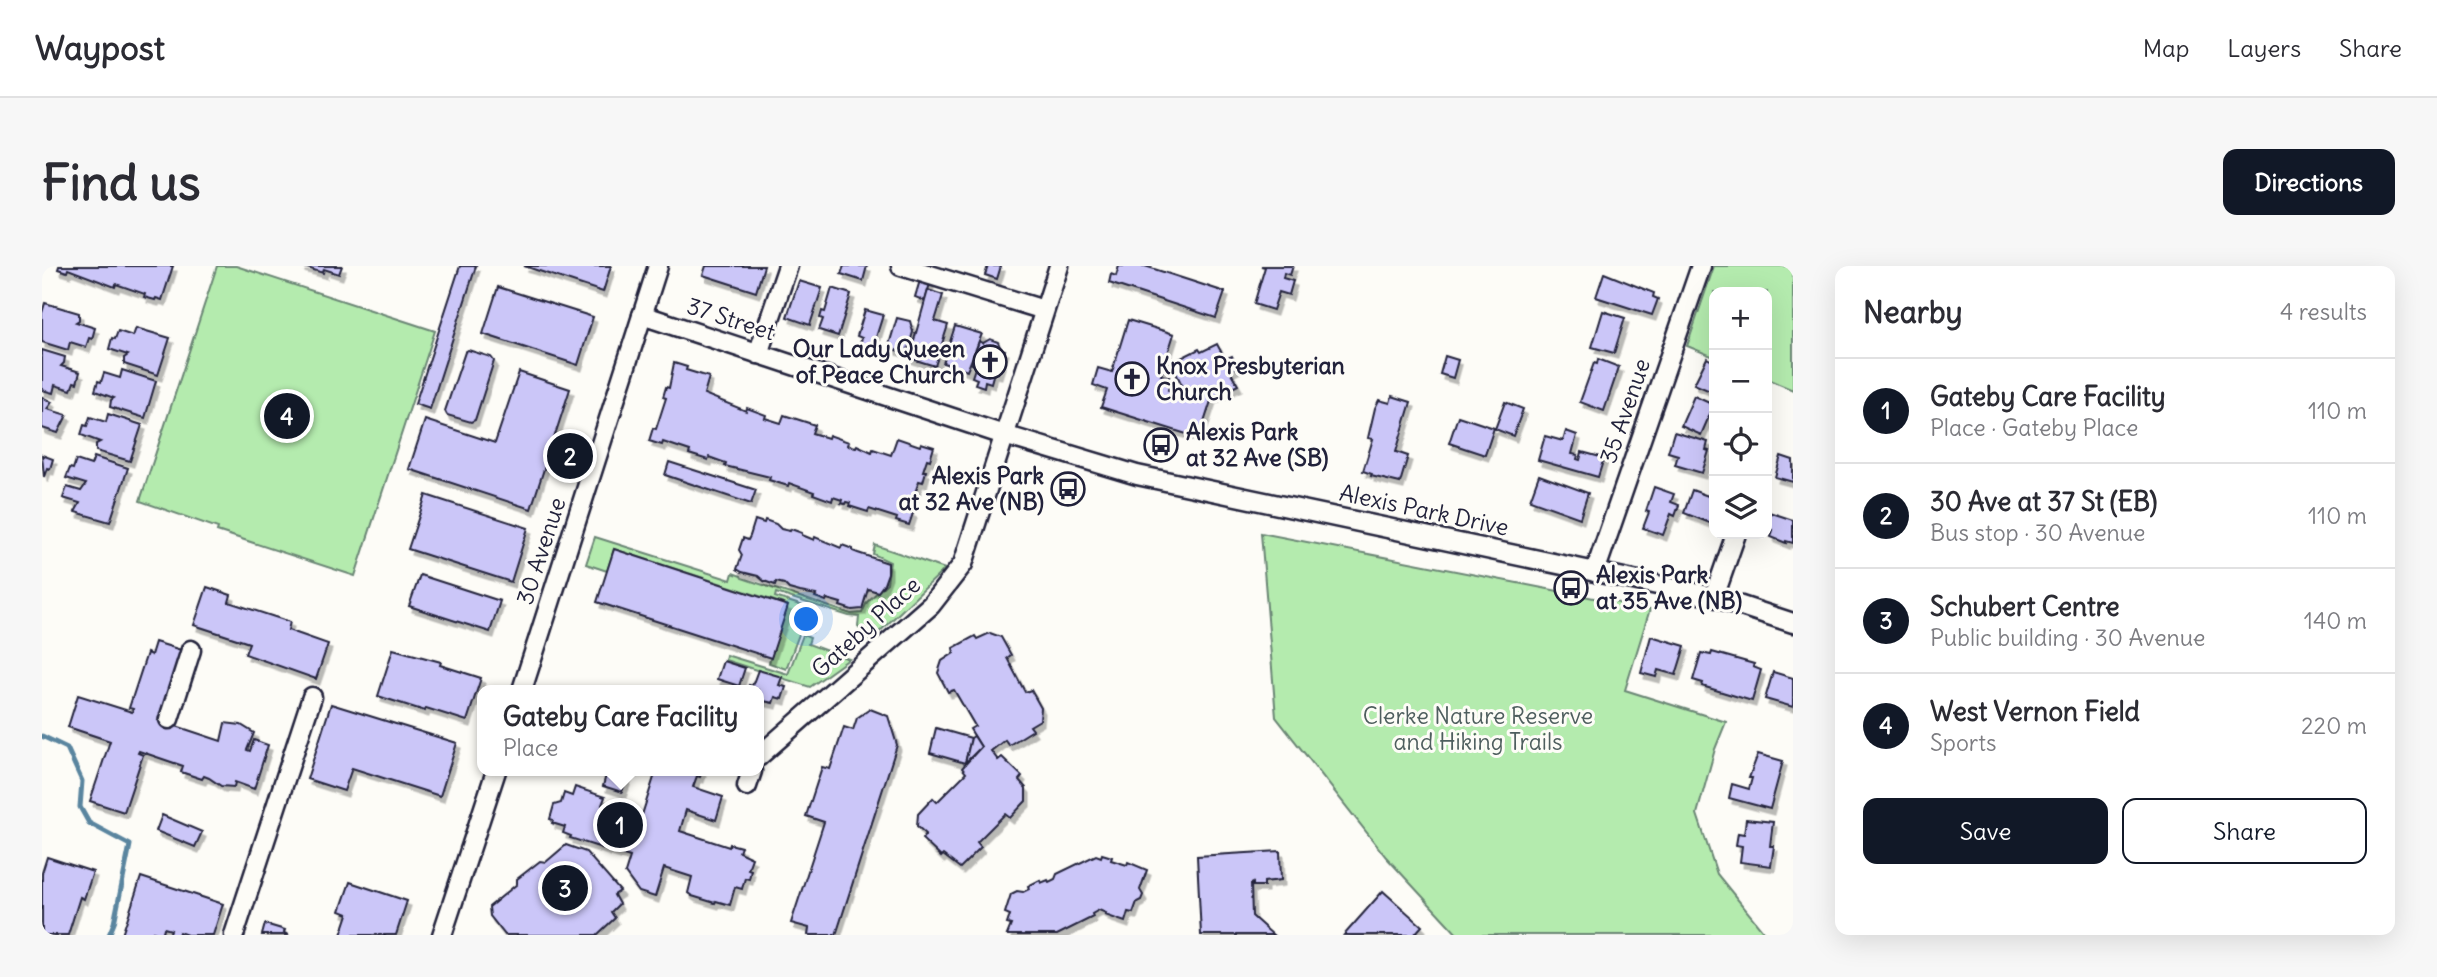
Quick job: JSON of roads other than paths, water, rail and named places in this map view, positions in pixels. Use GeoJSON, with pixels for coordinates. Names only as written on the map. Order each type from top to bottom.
{"type":"FeatureCollection","features":[{"type":"Feature","properties":{"kind":"street","name":"30 Avenue"},"geometry":{"type":"LineString","coordinates":[[524,685],[659,266]]}},
{"type":"Feature","properties":{"kind":"street"},"geometry":{"type":"LineString","coordinates":[[758,354],[788,266]]}},
{"type":"Feature","properties":{"kind":"street"},"geometry":{"type":"LineString","coordinates":[[901,266],[1044,310]]}},
{"type":"Feature","properties":{"kind":"street","name":"Gateby Place"},"geometry":{"type":"LineString","coordinates":[[764,752],[931,605],[962,564],[1059,266]]}},
{"type":"Feature","properties":{"kind":"street","name":"35 Avenue"},"geometry":{"type":"LineString","coordinates":[[1595,572],[1701,266]]}},
{"type":"Feature","properties":{"kind":"street","name":"37 Street"},"geometry":{"type":"LineString","coordinates":[[642,316],[1004,435]]}},
{"type":"Feature","properties":{"kind":"street","name":"Alexis Park Drive"},"geometry":{"type":"LineString","coordinates":[[1004,435],[1137,474],[1714,597],[1793,622]]}},
{"type":"Feature","properties":{"kind":"street"},"geometry":{"type":"LineString","coordinates":[[1714,597],[1734,539]]}},
{"type":"Feature","properties":{"kind":"street"},"geometry":{"type":"LineString","coordinates":[[169,719],[191,650]]}},
{"type":"Feature","properties":{"kind":"street"},"geometry":{"type":"LineString","coordinates":[[234,935],[312,697]]}},
{"type":"Feature","properties":{"kind":"street"},"geometry":{"type":"LineString","coordinates":[[442,935],[494,776]]}},
{"type":"Feature","properties":{"kind":"street"},"geometry":{"type":"LineString","coordinates":[[450,935],[458,890]]}},
{"type":"Feature","properties":{"kind":"waterway"},"geometry":{"type":"LineString","coordinates":[[42,736],[67,748],[82,781],[80,807],[89,823],[130,845],[114,923],[109,935]]}},
{"type":"Feature","properties":{"kind":"place","name":"Our Lady Queen of Peace Church"},"geometry":{"type":"Point","coordinates":[990,362]}},
{"type":"Feature","properties":{"kind":"place","name":"Knox Presbyterian Church"},"geometry":{"type":"Point","coordinates":[1132,379]}},
{"type":"Feature","properties":{"kind":"place","name":"West Vernon Field"},"geometry":{"type":"Point","coordinates":[287,416]}},
{"type":"Feature","properties":{"kind":"place","name":"Alexis Park at 32 Ave (SB)"},"geometry":{"type":"Point","coordinates":[1161,445]}},
{"type":"Feature","properties":{"kind":"place","name":"30 Ave at 37 St (EB)"},"geometry":{"type":"Point","coordinates":[570,456]}},
{"type":"Feature","properties":{"kind":"place","name":"Alexis Park at 32 Ave (NB)"},"geometry":{"type":"Point","coordinates":[1068,489]}},
{"type":"Feature","properties":{"kind":"place","name":"Alexis Park at 35 Ave (NB)"},"geometry":{"type":"Point","coordinates":[1571,588]}},
{"type":"Feature","properties":{"kind":"place","name":"Gateby Care Facility"},"geometry":{"type":"Point","coordinates":[620,825]}},
{"type":"Feature","properties":{"kind":"place","name":"Schubert Centre"},"geometry":{"type":"Point","coordinates":[565,888]}},
{"type":"Feature","properties":{"kind":"park label","name":"Clerke Nature Reserve and Hiking Trails"},"geometry":{"type":"Point","coordinates":[1478,729]}}]}
